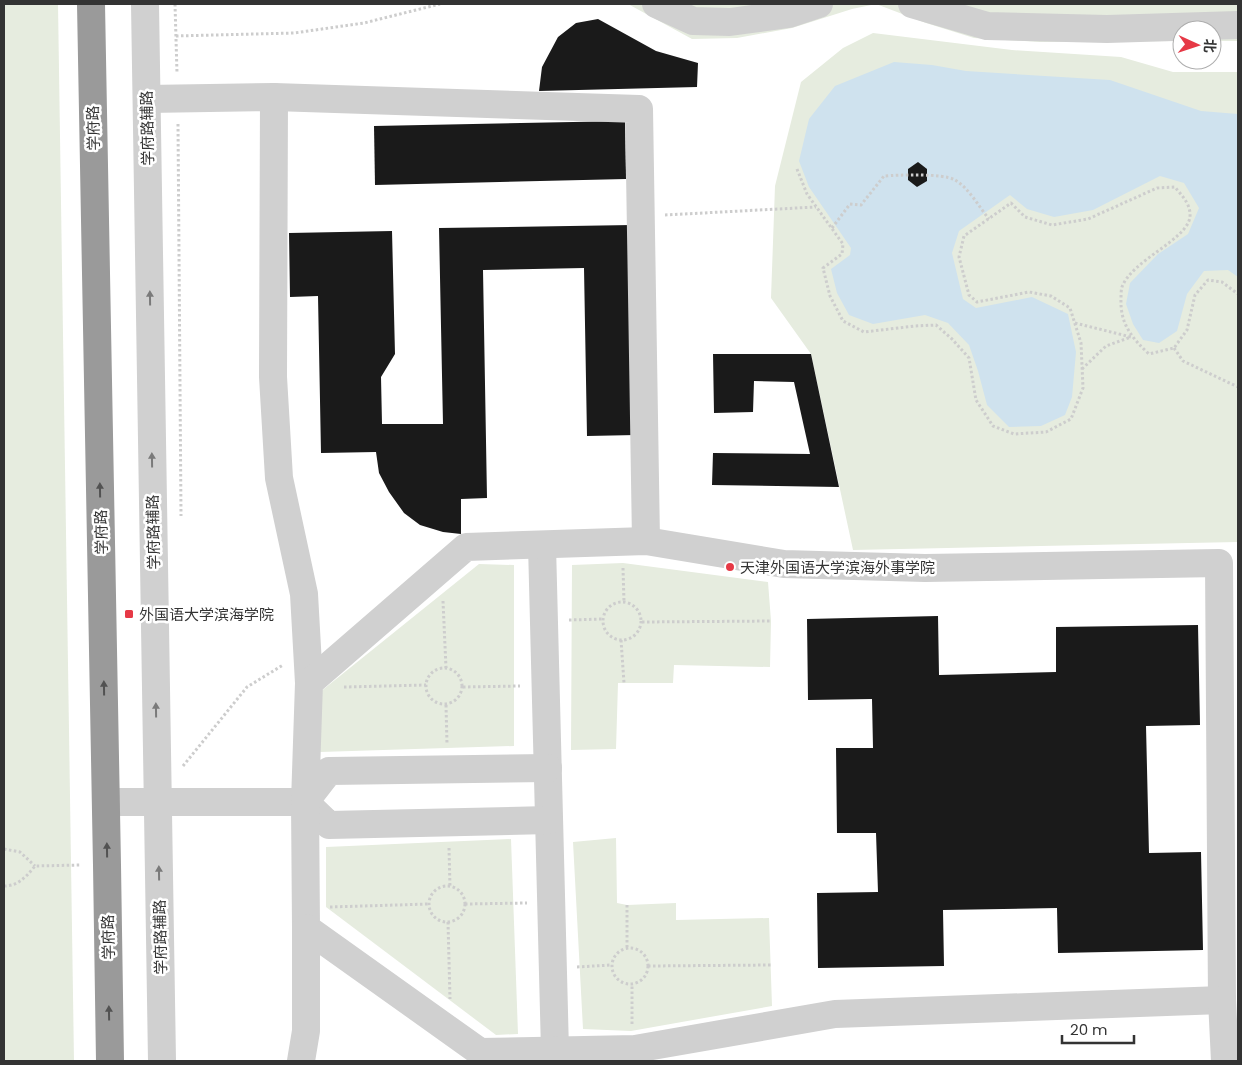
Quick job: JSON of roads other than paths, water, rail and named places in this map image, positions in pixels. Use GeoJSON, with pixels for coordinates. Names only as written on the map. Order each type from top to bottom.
{"type":"FeatureCollection","features":[{"type":"Feature","properties":{"kind":"highway","name":"学府路"},"geometry":{"type":"LineString","coordinates":[[91,4],[110,1061]]}},
{"type":"Feature","properties":{"kind":"street","name":"学府路辅路"},"geometry":{"type":"LineString","coordinates":[[145,4],[162,1061]]}},
{"type":"Feature","properties":{"kind":"street"},"geometry":{"type":"LineString","coordinates":[[656,4],[693,21],[730,22],[789,14],[819,4]]}},
{"type":"Feature","properties":{"kind":"street"},"geometry":{"type":"LineString","coordinates":[[912,4],[987,26],[1108,29],[1238,24]]}},
{"type":"Feature","properties":{"kind":"street"},"geometry":{"type":"LineString","coordinates":[[147,99],[274,97],[638,109],[640,217],[634,542]]}},
{"type":"Feature","properties":{"kind":"street"},"geometry":{"type":"LineString","coordinates":[[274,97],[273,377],[279,478],[304,594],[309,683],[305,802],[306,1031],[301,1061]]}},
{"type":"Feature","properties":{"kind":"street"},"geometry":{"type":"LineString","coordinates":[[309,683],[466,547],[634,542],[794,564],[925,568],[1219,563],[1229,778],[1222,1000],[1224,1061]]}},
{"type":"Feature","properties":{"kind":"street"},"geometry":{"type":"LineString","coordinates":[[542,545],[555,1051]]}},
{"type":"Feature","properties":{"kind":"street"},"geometry":{"type":"LineString","coordinates":[[305,802],[329,772],[548,768]]}},
{"type":"Feature","properties":{"kind":"street"},"geometry":{"type":"LineString","coordinates":[[106,802],[305,802],[329,825],[549,820]]}},
{"type":"Feature","properties":{"kind":"street"},"geometry":{"type":"LineString","coordinates":[[306,917],[450,1031],[480,1052],[631,1049],[835,1014],[1222,1000]]}},
{"type":"Feature","properties":{"kind":"water"},"geometry":{"type":"Polygon","coordinates":[[[894,62],[932,65],[966,71],[1110,80],[1201,111],[1238,114],[1238,277],[1228,270],[1204,271],[1187,294],[1177,331],[1159,343],[1143,340],[1133,324],[1126,304],[1130,283],[1158,254],[1188,234],[1199,208],[1184,183],[1160,176],[1093,210],[1054,217],[1027,209],[1010,195],[959,231],[952,253],[963,299],[976,308],[1032,297],[1068,314],[1076,352],[1072,397],[1065,415],[1041,426],[1009,427],[987,405],[969,345],[948,323],[925,315],[873,324],[849,315],[837,293],[831,269],[850,255],[851,248],[809,187],[799,161],[809,119],[835,86],[894,62]]]}},
{"type":"Feature","properties":{"kind":"place","name":"天津外国语大学滨海外事学院"},"geometry":{"type":"Point","coordinates":[730,567]}},
{"type":"Feature","properties":{"kind":"place","name":"外国语大学滨海学院"},"geometry":{"type":"Point","coordinates":[129,614]}}]}
